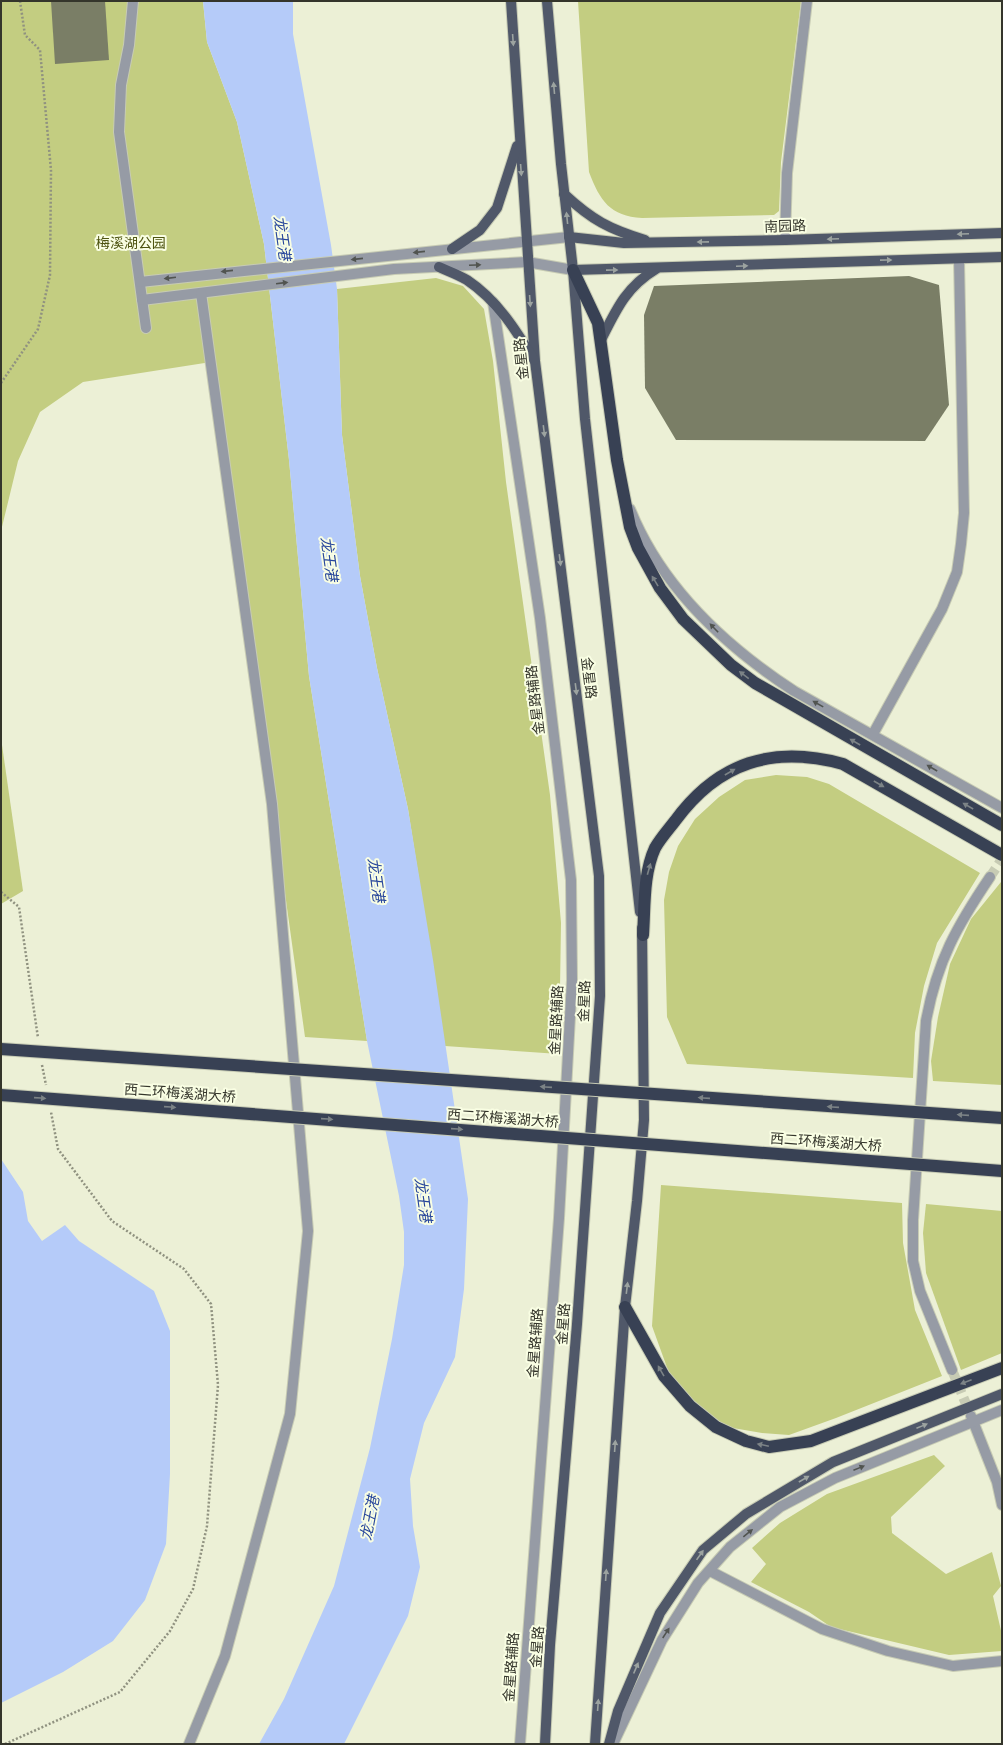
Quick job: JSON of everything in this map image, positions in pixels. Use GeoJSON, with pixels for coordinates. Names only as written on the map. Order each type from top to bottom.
{"type":"FeatureCollection","features":[{"type":"Feature","properties":{"kind":"highway"},"geometry":{"type":"LineString","coordinates":[[573,270],[598,322],[623,492],[630,527],[638,548],[660,588],[683,619],[731,665],[755,683],[1002,825]]}},
{"type":"Feature","properties":{"kind":"highway"},"geometry":{"type":"LineString","coordinates":[[643,935],[647,874],[655,848],[688,803],[710,784],[745,764],[767,758],[796,755],[819,757],[843,764],[1002,855]]}},
{"type":"Feature","properties":{"kind":"highway"},"geometry":{"type":"LineString","coordinates":[[1,1050],[1002,1118]]}},
{"type":"Feature","properties":{"kind":"highway","name":"西二环梅溪湖大桥"},"geometry":{"type":"LineString","coordinates":[[1,1095],[1002,1171]]}},
{"type":"Feature","properties":{"kind":"highway"},"geometry":{"type":"LineString","coordinates":[[625,1307],[664,1376],[690,1406],[716,1427],[746,1441],[769,1447],[811,1440],[1002,1368]]}},
{"type":"Feature","properties":{"kind":"main road","name":"金星路"},"geometry":{"type":"LineString","coordinates":[[510,1],[535,362],[599,876],[600,996],[577,1324],[551,1637],[545,1744]]}},
{"type":"Feature","properties":{"kind":"main road","name":"金星路"},"geometry":{"type":"LineString","coordinates":[[548,1],[564,194],[573,270],[586,427],[643,935],[644,1120],[637,1201],[625,1307],[595,1744]]}},
{"type":"Feature","properties":{"kind":"main road"},"geometry":{"type":"LineString","coordinates":[[452,249],[480,230],[497,208],[519,140]]}},
{"type":"Feature","properties":{"kind":"main road"},"geometry":{"type":"LineString","coordinates":[[564,194],[585,213],[614,230],[654,243]]}},
{"type":"Feature","properties":{"kind":"main road","name":"南园路"},"geometry":{"type":"LineString","coordinates":[[569,237],[624,243],[654,243],[1002,233]]}},
{"type":"Feature","properties":{"kind":"main road"},"geometry":{"type":"LineString","coordinates":[[573,270],[658,269],[1002,257]]}},
{"type":"Feature","properties":{"kind":"main road"},"geometry":{"type":"LineString","coordinates":[[439,267],[467,280],[493,302],[517,331],[535,362]]}},
{"type":"Feature","properties":{"kind":"main road"},"geometry":{"type":"LineString","coordinates":[[601,340],[619,303],[645,276],[658,269]]}},
{"type":"Feature","properties":{"kind":"main road"},"geometry":{"type":"LineString","coordinates":[[609,1744],[618,1711],[660,1613],[703,1550],[746,1514],[833,1462],[1002,1394]]}},
{"type":"Feature","properties":{"kind":"street"},"geometry":{"type":"LineString","coordinates":[[133,1],[129,45],[121,85],[119,132],[146,328]]}},
{"type":"Feature","properties":{"kind":"street"},"geometry":{"type":"LineString","coordinates":[[785,240],[787,173],[807,1]]}},
{"type":"Feature","properties":{"kind":"street"},"geometry":{"type":"LineString","coordinates":[[140,282],[200,274],[569,237]]}},
{"type":"Feature","properties":{"kind":"street"},"geometry":{"type":"LineString","coordinates":[[873,734],[942,609],[957,572],[962,544],[964,513],[959,259]]}},
{"type":"Feature","properties":{"kind":"street"},"geometry":{"type":"LineString","coordinates":[[142,300],[394,269],[527,262],[573,270]]}},
{"type":"Feature","properties":{"kind":"street"},"geometry":{"type":"LineString","coordinates":[[189,1744],[225,1656],[290,1414],[308,1231],[272,804],[201,293]]}},
{"type":"Feature","properties":{"kind":"street","name":"金星路辅路"},"geometry":{"type":"LineString","coordinates":[[493,302],[540,618],[571,888],[572,980],[559,1218],[520,1744]]}},
{"type":"Feature","properties":{"kind":"street"},"geometry":{"type":"LineString","coordinates":[[623,492],[638,530],[649,550],[691,605],[718,633],[768,673],[794,691],[873,734],[1002,808]]}},
{"type":"Feature","properties":{"kind":"street"},"geometry":{"type":"LineString","coordinates":[[952,1370],[920,1291],[913,1261],[913,1220],[926,1021],[932,989],[943,957],[964,916],[990,877]]}},
{"type":"Feature","properties":{"kind":"street"},"geometry":{"type":"LineString","coordinates":[[613,1744],[662,1640],[698,1583],[730,1547],[780,1507],[835,1478],[972,1419],[1002,1410]]}},
{"type":"Feature","properties":{"kind":"street"},"geometry":{"type":"LineString","coordinates":[[972,1419],[997,1482],[1002,1505]]}},
{"type":"Feature","properties":{"kind":"street"},"geometry":{"type":"LineString","coordinates":[[710,1571],[822,1629],[888,1651],[953,1666],[1002,1661]]}},
{"type":"Feature","properties":{"kind":"path"},"geometry":{"type":"LineString","coordinates":[[1,383],[38,330],[50,275],[51,170],[41,57],[40,50],[25,35],[20,1]]}},
{"type":"Feature","properties":{"kind":"path"},"geometry":{"type":"LineString","coordinates":[[1,892],[19,907],[38,1043]]}},
{"type":"Feature","properties":{"kind":"path"},"geometry":{"type":"LineString","coordinates":[[41,1058],[47,1088]]}},
{"type":"Feature","properties":{"kind":"path"},"geometry":{"type":"LineString","coordinates":[[5,1744],[120,1692],[170,1631],[193,1589],[207,1526],[218,1385],[211,1304],[184,1269],[112,1221],[58,1149],[51,1111]]}},
{"type":"Feature","properties":{"kind":"green space","name":"梅溪湖公园"},"geometry":{"type":"Polygon","coordinates":[[[1,1],[203,1],[207,42],[237,122],[264,244],[289,460],[309,676],[367,1041],[305,1037],[211,362],[83,382],[40,412],[18,461],[1,531],[1,1]]]}},
{"type":"Feature","properties":{"kind":"green space"},"geometry":{"type":"Polygon","coordinates":[[[578,1],[801,1],[781,162],[779,211],[774,215],[642,218],[622,214],[614,210],[602,199],[589,172],[578,1]]]}},
{"type":"Feature","properties":{"kind":"green space"},"geometry":{"type":"Polygon","coordinates":[[[436,278],[463,286],[484,309],[493,361],[506,482],[550,795],[561,923],[559,1054],[445,1046],[408,809],[377,668],[360,576],[342,435],[337,289],[436,278]]]}},
{"type":"Feature","properties":{"kind":"green space"},"geometry":{"type":"Polygon","coordinates":[[[1,738],[23,891],[1,904],[1,738]]]}},
{"type":"Feature","properties":{"kind":"green space"},"geometry":{"type":"Polygon","coordinates":[[[776,775],[807,777],[829,784],[980,873],[937,943],[924,986],[915,1033],[913,1078],[687,1064],[667,1017],[664,900],[669,872],[678,846],[695,819],[719,797],[745,780],[776,775]]]}},
{"type":"Feature","properties":{"kind":"green space"},"geometry":{"type":"Polygon","coordinates":[[[1001,882],[1002,1085],[933,1081],[931,1061],[938,1017],[950,964],[971,919],[1001,882]]]}},
{"type":"Feature","properties":{"kind":"green space"},"geometry":{"type":"Polygon","coordinates":[[[661,1185],[902,1203],[903,1243],[915,1310],[942,1376],[789,1435],[762,1433],[727,1427],[696,1406],[669,1373],[652,1326],[661,1185]]]}},
{"type":"Feature","properties":{"kind":"green space"},"geometry":{"type":"Polygon","coordinates":[[[926,1204],[1002,1211],[1002,1353],[961,1370],[926,1273],[923,1233],[926,1204]]]}},
{"type":"Feature","properties":{"kind":"green space"},"geometry":{"type":"Polygon","coordinates":[[[934,1455],[945,1466],[891,1517],[892,1533],[946,1574],[992,1552],[1001,1586],[993,1596],[1002,1635],[1002,1651],[949,1655],[831,1627],[809,1612],[751,1582],[766,1564],[752,1548],[780,1523],[827,1494],[934,1455]]]}},
{"type":"Feature","properties":{"kind":"water","name":"龙王港"},"geometry":{"type":"Polygon","coordinates":[[[203,1],[293,1],[293,34],[331,245],[337,289],[342,435],[360,576],[377,668],[408,809],[433,960],[468,1199],[464,1289],[455,1357],[424,1423],[410,1479],[413,1526],[420,1567],[408,1616],[344,1744],[259,1744],[284,1699],[334,1586],[370,1448],[392,1339],[404,1265],[404,1232],[399,1196],[367,1041],[309,676],[289,460],[264,244],[237,122],[207,42],[203,1]]]}},
{"type":"Feature","properties":{"kind":"water"},"geometry":{"type":"Polygon","coordinates":[[[1,1159],[23,1192],[28,1221],[42,1241],[65,1225],[79,1241],[154,1291],[170,1331],[170,1474],[166,1544],[145,1600],[113,1641],[63,1672],[1,1703],[1,1159]]]}},
{"type":"Feature","properties":{"kind":"building"},"geometry":{"type":"Polygon","coordinates":[[[51,1],[105,1],[109,60],[55,64],[51,1]]]}},
{"type":"Feature","properties":{"kind":"building"},"geometry":{"type":"Polygon","coordinates":[[[909,276],[939,285],[949,405],[925,441],[676,440],[645,388],[644,315],[654,286],[909,276]]]}},
{"type":"Feature","properties":{"kind":"tunnel"},"geometry":{"type":"LineString","coordinates":[[990,877],[1002,859]]}},
{"type":"Feature","properties":{"kind":"tunnel"},"geometry":{"type":"LineString","coordinates":[[952,1370],[971,1416]]}}]}
